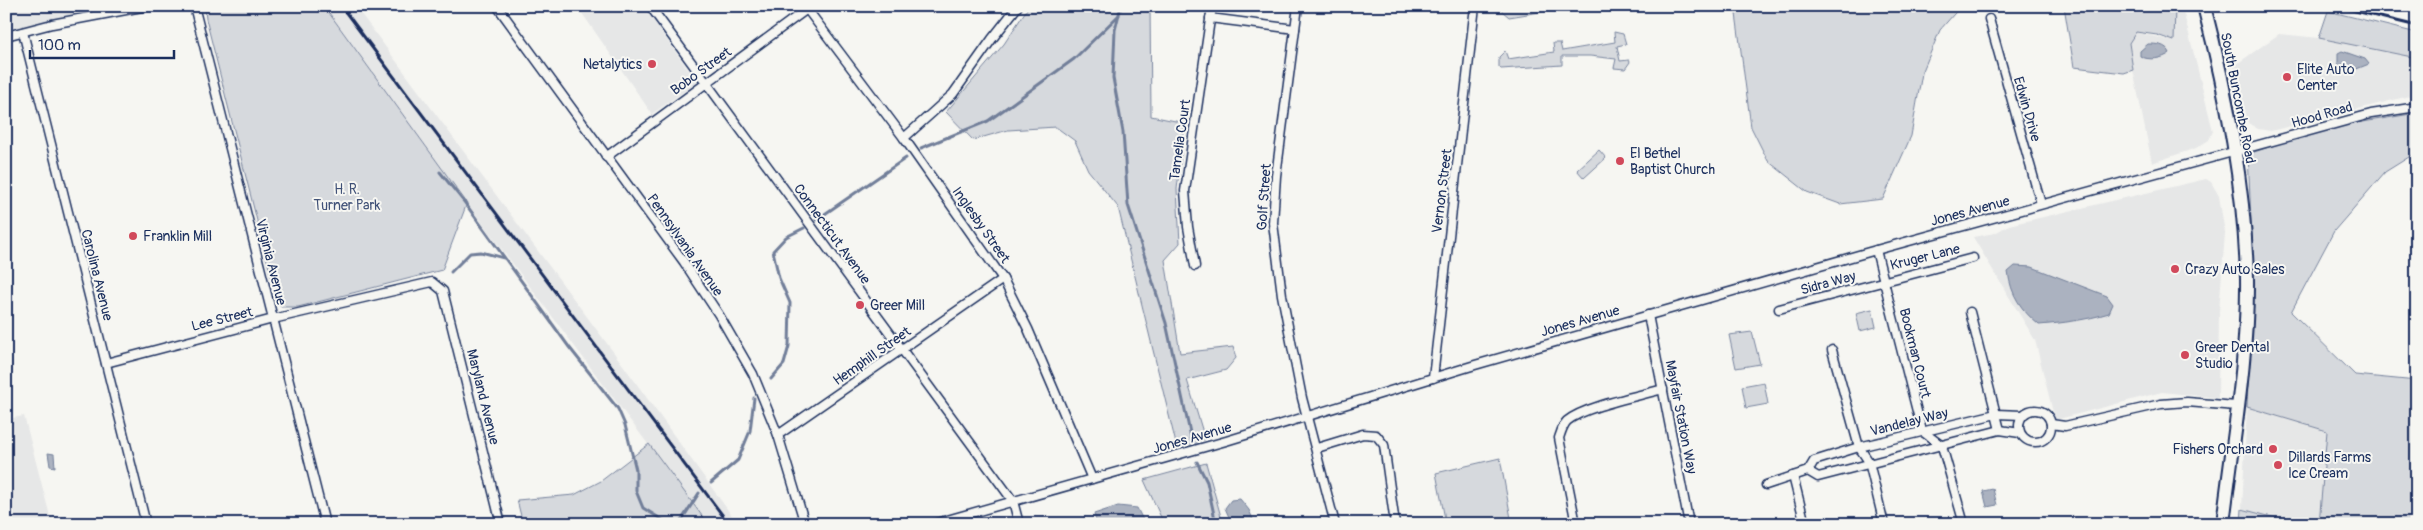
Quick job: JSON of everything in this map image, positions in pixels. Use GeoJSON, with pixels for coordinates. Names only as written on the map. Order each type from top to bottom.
{"type":"FeatureCollection","features":[{"type":"Feature","properties":{"kind":"main road","name":"South Buncombe Road"},"geometry":{"type":"LineString","coordinates":[[2204,6],[2236,151],[2247,279],[2223,524]]}},
{"type":"Feature","properties":{"kind":"street"},"geometry":{"type":"LineString","coordinates":[[6,36],[52,24],[147,6]]}},
{"type":"Feature","properties":{"kind":"street","name":"Virginia Avenue"},"geometry":{"type":"LineString","coordinates":[[194,6],[325,524]]}},
{"type":"Feature","properties":{"kind":"street","name":"Pennsylvania Avenue"},"geometry":{"type":"LineString","coordinates":[[497,6],[684,262],[719,315],[753,374],[778,435],[805,524]]}},
{"type":"Feature","properties":{"kind":"street","name":"Connecticut Avenue"},"geometry":{"type":"LineString","coordinates":[[650,6],[1013,501]]}},
{"type":"Feature","properties":{"kind":"street"},"geometry":{"type":"LineString","coordinates":[[904,138],[953,94],[1018,6]]}},
{"type":"Feature","properties":{"kind":"street","name":"Tamelia Court"},"geometry":{"type":"LineString","coordinates":[[1196,266],[1187,220],[1185,191],[1212,6]]}},
{"type":"Feature","properties":{"kind":"street","name":"Golf Street"},"geometry":{"type":"LineString","coordinates":[[1298,6],[1276,176],[1273,223],[1282,295],[1302,398],[1317,448],[1335,524]]}},
{"type":"Feature","properties":{"kind":"street","name":"Vernon Street"},"geometry":{"type":"LineString","coordinates":[[1433,378],[1475,6]]}},
{"type":"Feature","properties":{"kind":"street","name":"Bobo Street"},"geometry":{"type":"LineString","coordinates":[[606,157],[809,8]]}},
{"type":"Feature","properties":{"kind":"street","name":"Inglesby Street"},"geometry":{"type":"LineString","coordinates":[[809,8],[904,138],[1003,279],[1028,329],[1092,479]]}},
{"type":"Feature","properties":{"kind":"street"},"geometry":{"type":"LineString","coordinates":[[1210,18],[1295,29]]}},
{"type":"Feature","properties":{"kind":"street","name":"Edwin Drive"},"geometry":{"type":"LineString","coordinates":[[1989,20],[2041,204]]}},
{"type":"Feature","properties":{"kind":"street","name":"Carolina Avenue"},"geometry":{"type":"LineString","coordinates":[[23,32],[146,524]]}},
{"type":"Feature","properties":{"kind":"street","name":"Hood Road"},"geometry":{"type":"LineString","coordinates":[[2236,151],[2371,114],[2417,107]]}},
{"type":"Feature","properties":{"kind":"street","name":"Jones Avenue"},"geometry":{"type":"LineString","coordinates":[[933,524],[1308,416],[1648,315],[2236,151]]}},
{"type":"Feature","properties":{"kind":"street","name":"Bookman Court"},"geometry":{"type":"LineString","coordinates":[[1876,250],[1922,431]]}},
{"type":"Feature","properties":{"kind":"street","name":"Kruger Lane"},"geometry":{"type":"LineString","coordinates":[[1883,281],[1973,258]]}},
{"type":"Feature","properties":{"kind":"street","name":"Hemphill Street"},"geometry":{"type":"LineString","coordinates":[[778,435],[1003,279]]}},
{"type":"Feature","properties":{"kind":"street","name":"Sidra Way"},"geometry":{"type":"LineString","coordinates":[[1779,309],[1883,281]]}},
{"type":"Feature","properties":{"kind":"street","name":"Lee Street"},"geometry":{"type":"LineString","coordinates":[[106,363],[273,319],[432,282]]}},
{"type":"Feature","properties":{"kind":"street","name":"Maryland Avenue"},"geometry":{"type":"LineString","coordinates":[[432,282],[443,291],[502,524]]}},
{"type":"Feature","properties":{"kind":"street"},"geometry":{"type":"LineString","coordinates":[[1970,312],[2000,430]]}},
{"type":"Feature","properties":{"kind":"street","name":"Mayfair Station Way"},"geometry":{"type":"LineString","coordinates":[[1648,315],[1689,524]]}},
{"type":"Feature","properties":{"kind":"street"},"geometry":{"type":"LineString","coordinates":[[1832,350],[1859,447],[1869,462],[1884,524]]}},
{"type":"Feature","properties":{"kind":"street"},"geometry":{"type":"LineString","coordinates":[[1576,524],[1559,438],[1561,430],[1567,421],[1583,412],[1663,388]]}},
{"type":"Feature","properties":{"kind":"street"},"geometry":{"type":"LineString","coordinates":[[2051,424],[2065,426],[2161,404],[2187,402],[2236,406]]}},
{"type":"Feature","properties":{"kind":"street"},"geometry":{"type":"LineString","coordinates":[[2032,409],[2037,409],[2047,414],[2051,424],[2048,435],[2039,441],[2028,441],[2020,433],[2018,424],[2022,415],[2032,409]]}},
{"type":"Feature","properties":{"kind":"street","name":"Vandelay Way"},"geometry":{"type":"LineString","coordinates":[[1766,485],[1808,471],[1814,461],[1859,447],[1996,414],[2022,415]]}},
{"type":"Feature","properties":{"kind":"street","name":"Vandelay Way"},"geometry":{"type":"LineString","coordinates":[[1808,471],[1818,477],[1869,462],[1942,446],[2000,430],[2020,433]]}},
{"type":"Feature","properties":{"kind":"street"},"geometry":{"type":"LineString","coordinates":[[1922,431],[1942,446],[1964,524]]}},
{"type":"Feature","properties":{"kind":"street"},"geometry":{"type":"LineString","coordinates":[[1317,448],[1363,434],[1376,435],[1384,445],[1395,524]]}},
{"type":"Feature","properties":{"kind":"street"},"geometry":{"type":"LineString","coordinates":[[1793,476],[1805,524]]}},
{"type":"Feature","properties":{"kind":"street"},"geometry":{"type":"LineString","coordinates":[[1013,501],[1019,524]]}},
{"type":"Feature","properties":{"kind":"shaded area"},"geometry":{"type":"Polygon","coordinates":[[[6,6],[100,6],[11,31],[6,6]]]}},
{"type":"Feature","properties":{"kind":"shaded area"},"geometry":{"type":"Polygon","coordinates":[[[324,6],[355,6],[623,365],[738,524],[708,524],[467,203],[324,6]]]}},
{"type":"Feature","properties":{"kind":"shaded area"},"geometry":{"type":"Polygon","coordinates":[[[577,6],[643,6],[697,82],[652,114],[577,6]]]}},
{"type":"Feature","properties":{"kind":"shaded area"},"geometry":{"type":"Polygon","coordinates":[[[2175,6],[2182,6],[2213,131],[2209,140],[2196,148],[2152,163],[2129,43],[2136,32],[2173,41],[2175,6]]]}},
{"type":"Feature","properties":{"kind":"shaded area"},"geometry":{"type":"Polygon","coordinates":[[[2279,34],[2319,38],[2417,58],[2417,94],[2271,131],[2258,129],[2248,123],[2234,66],[2279,34]]]}},
{"type":"Feature","properties":{"kind":"shaded area"},"geometry":{"type":"Polygon","coordinates":[[[2148,44],[2163,46],[2170,53],[2155,59],[2140,56],[2140,51],[2148,44]]]}},
{"type":"Feature","properties":{"kind":"shaded area"},"geometry":{"type":"Polygon","coordinates":[[[2342,51],[2365,59],[2369,64],[2344,74],[2338,66],[2338,53],[2342,51]]]}},
{"type":"Feature","properties":{"kind":"shaded area"},"geometry":{"type":"Polygon","coordinates":[[[2206,179],[2211,182],[2219,196],[2225,233],[2219,312],[2218,398],[2162,392],[2055,420],[2035,340],[1973,237],[1995,233],[2009,225],[2206,179]]]}},
{"type":"Feature","properties":{"kind":"shaded area"},"geometry":{"type":"Polygon","coordinates":[[[2015,266],[2032,267],[2107,296],[2113,304],[2109,313],[2092,318],[2039,325],[2022,308],[2014,295],[2008,272],[2015,266]]]}},
{"type":"Feature","properties":{"kind":"shaded area"},"geometry":{"type":"Polygon","coordinates":[[[2247,407],[2327,431],[2319,524],[2298,524],[2242,509],[2247,407]]]}},
{"type":"Feature","properties":{"kind":"shaded area"},"geometry":{"type":"Polygon","coordinates":[[[24,416],[52,524],[6,524],[6,419],[24,416]]]}},
{"type":"Feature","properties":{"kind":"shaded area"},"geometry":{"type":"Polygon","coordinates":[[[48,453],[54,454],[55,467],[50,466],[48,453]]]}},
{"type":"Feature","properties":{"kind":"shaded area"},"geometry":{"type":"Polygon","coordinates":[[[1993,489],[1997,505],[1987,507],[1983,491],[1993,489]]]}},
{"type":"Feature","properties":{"kind":"shaded area"},"geometry":{"type":"Polygon","coordinates":[[[1240,499],[1249,510],[1255,524],[1232,524],[1225,508],[1231,500],[1240,499]]]}},
{"type":"Feature","properties":{"kind":"shaded area"},"geometry":{"type":"Polygon","coordinates":[[[1118,506],[1137,508],[1145,524],[1097,524],[1094,514],[1118,506]]]}},
{"type":"Feature","properties":{"kind":"green space","name":"H. R. Turner Park"},"geometry":{"type":"Polygon","coordinates":[[[209,6],[324,6],[467,203],[442,270],[298,307],[281,307],[275,292],[206,19],[205,10],[209,6]]]}},
{"type":"Feature","properties":{"kind":"green space"},"geometry":{"type":"Polygon","coordinates":[[[1029,6],[1150,6],[1151,116],[1185,123],[1177,189],[1180,243],[1165,260],[1180,353],[1233,347],[1236,358],[1226,370],[1187,380],[1205,439],[1178,452],[1118,207],[1088,170],[1075,141],[1056,127],[1008,130],[973,140],[946,112],[1004,44],[1029,6]]]}},
{"type":"Feature","properties":{"kind":"green space"},"geometry":{"type":"Polygon","coordinates":[[[1502,6],[1577,6],[1509,17],[1502,11],[1502,6]]]}},
{"type":"Feature","properties":{"kind":"green space"},"geometry":{"type":"Polygon","coordinates":[[[1735,6],[1961,6],[1940,30],[1922,73],[1911,136],[1883,199],[1840,204],[1807,192],[1768,161],[1751,127],[1735,6]]]}},
{"type":"Feature","properties":{"kind":"green space"},"geometry":{"type":"Polygon","coordinates":[[[2064,6],[2175,6],[2174,41],[2157,35],[2136,32],[2129,43],[2133,70],[2124,73],[2074,67],[2064,6]]]}},
{"type":"Feature","properties":{"kind":"green space"},"geometry":{"type":"Polygon","coordinates":[[[2328,11],[2417,33],[2417,58],[2319,38],[2328,11]]]}},
{"type":"Feature","properties":{"kind":"green space"},"geometry":{"type":"Polygon","coordinates":[[[1614,32],[1623,34],[1626,44],[1617,46],[1620,61],[1629,60],[1630,62],[1625,69],[1614,68],[1616,59],[1590,56],[1562,56],[1562,65],[1501,69],[1499,67],[1499,57],[1505,51],[1508,59],[1554,52],[1553,43],[1560,43],[1562,51],[1615,42],[1614,32]]]}},
{"type":"Feature","properties":{"kind":"green space"},"geometry":{"type":"Polygon","coordinates":[[[2417,113],[2417,152],[2385,172],[2334,231],[2291,312],[2355,375],[2417,381],[2417,524],[2319,524],[2327,431],[2247,407],[2253,263],[2248,154],[2327,128],[2417,113]]]}},
{"type":"Feature","properties":{"kind":"green space"},"geometry":{"type":"Polygon","coordinates":[[[1599,150],[1606,158],[1584,178],[1577,170],[1599,150]]]}},
{"type":"Feature","properties":{"kind":"green space"},"geometry":{"type":"Polygon","coordinates":[[[1872,309],[1876,327],[1860,331],[1856,313],[1872,309]]]}},
{"type":"Feature","properties":{"kind":"green space"},"geometry":{"type":"Polygon","coordinates":[[[1752,332],[1760,364],[1736,368],[1729,335],[1752,332]]]}},
{"type":"Feature","properties":{"kind":"green space"},"geometry":{"type":"Polygon","coordinates":[[[1764,382],[1768,404],[1746,408],[1742,386],[1764,382]]]}},
{"type":"Feature","properties":{"kind":"green space"},"geometry":{"type":"Polygon","coordinates":[[[649,444],[708,524],[523,524],[517,500],[574,495],[601,481],[649,444]]]}},
{"type":"Feature","properties":{"kind":"green space"},"geometry":{"type":"Polygon","coordinates":[[[1500,458],[1512,524],[1446,524],[1436,473],[1500,458]]]}},
{"type":"Feature","properties":{"kind":"green space"},"geometry":{"type":"Polygon","coordinates":[[[1206,463],[1223,524],[1164,524],[1144,480],[1206,463]]]}},
{"type":"Feature","properties":{"kind":"green space"},"geometry":{"type":"Polygon","coordinates":[[[2242,509],[2298,524],[2241,524],[2242,509]]]}},
{"type":"Feature","properties":{"kind":"waterway"},"geometry":{"type":"LineString","coordinates":[[1121,6],[1115,30],[1113,78],[1123,132],[1128,205],[1166,323],[1192,442]]}},
{"type":"Feature","properties":{"kind":"waterway"},"geometry":{"type":"LineString","coordinates":[[921,148],[988,121],[1074,59],[1119,15]]}},
{"type":"Feature","properties":{"kind":"waterway"},"geometry":{"type":"LineString","coordinates":[[816,220],[906,158]]}},
{"type":"Feature","properties":{"kind":"waterway"},"geometry":{"type":"LineString","coordinates":[[440,172],[465,203],[569,347],[618,409],[625,425],[636,470],[636,491],[643,508],[669,524]]}},
{"type":"Feature","properties":{"kind":"waterway"},"geometry":{"type":"LineString","coordinates":[[771,379],[784,364],[789,346],[790,303],[779,278],[773,251],[786,237],[804,228]]}},
{"type":"Feature","properties":{"kind":"waterway"},"geometry":{"type":"LineString","coordinates":[[451,272],[470,253],[481,252],[504,258]]}},
{"type":"Feature","properties":{"kind":"waterway"},"geometry":{"type":"LineString","coordinates":[[711,483],[738,460],[750,431],[754,398]]}},
{"type":"Feature","properties":{"kind":"waterway"},"geometry":{"type":"LineString","coordinates":[[1197,462],[1207,482],[1216,524]]}},
{"type":"Feature","properties":{"kind":"waterway"},"geometry":{"type":"LineString","coordinates":[[679,524],[699,493]]}},
{"type":"Feature","properties":{"kind":"railway"},"geometry":{"type":"LineString","coordinates":[[341,6],[729,524]]}},
{"type":"Feature","properties":{"kind":"railway"},"geometry":{"type":"LineString","coordinates":[[2335,6],[2417,26]]}},
{"type":"Feature","properties":{"kind":"place","name":"Netalytics"},"geometry":{"type":"Point","coordinates":[652,64]}},
{"type":"Feature","properties":{"kind":"place","name":"Elite Auto Center"},"geometry":{"type":"Point","coordinates":[2287,77]}},
{"type":"Feature","properties":{"kind":"place","name":"El Bethel Baptist Church"},"geometry":{"type":"Point","coordinates":[1620,161]}},
{"type":"Feature","properties":{"kind":"place","name":"Franklin Mill"},"geometry":{"type":"Point","coordinates":[133,236]}},
{"type":"Feature","properties":{"kind":"place","name":"Crazy Auto Sales"},"geometry":{"type":"Point","coordinates":[2175,269]}},
{"type":"Feature","properties":{"kind":"place","name":"Greer Mill"},"geometry":{"type":"Point","coordinates":[860,305]}},
{"type":"Feature","properties":{"kind":"place","name":"Greer Dental Studio"},"geometry":{"type":"Point","coordinates":[2185,355]}},
{"type":"Feature","properties":{"kind":"place","name":"Fishers Orchard"},"geometry":{"type":"Point","coordinates":[2273,449]}},
{"type":"Feature","properties":{"kind":"place","name":"Dillards Farms Ice Cream"},"geometry":{"type":"Point","coordinates":[2278,465]}}]}
